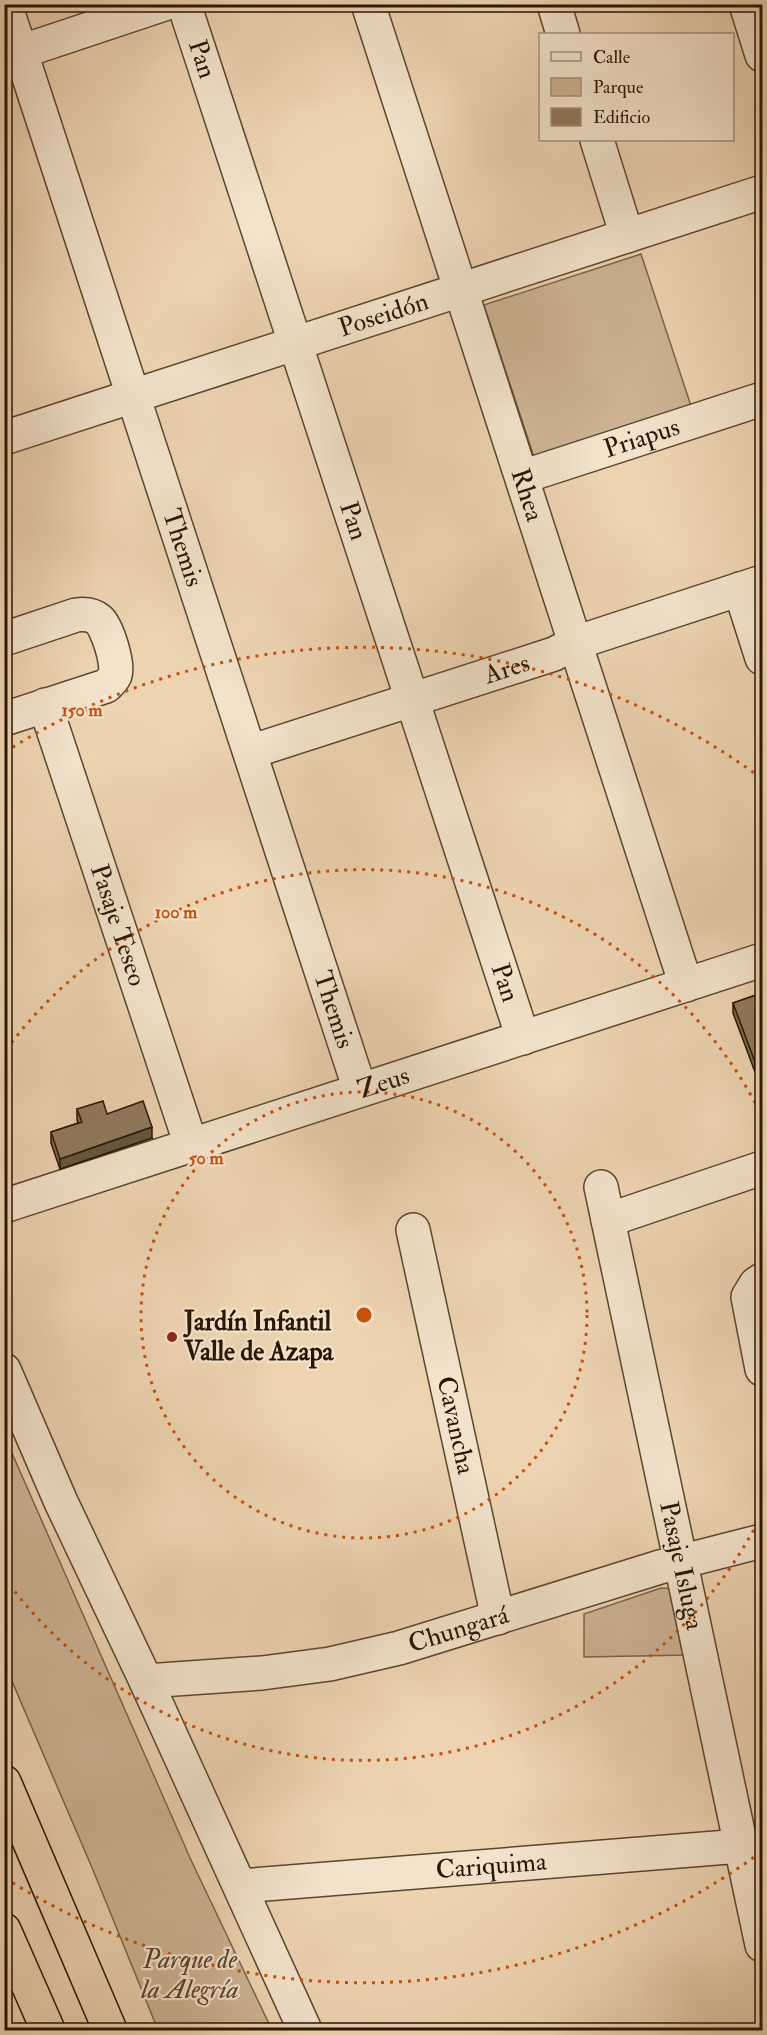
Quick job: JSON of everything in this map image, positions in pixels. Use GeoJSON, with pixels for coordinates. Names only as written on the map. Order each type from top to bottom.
{"type":"FeatureCollection","features":[{"type":"Feature","properties":{"kind":"highway"},"geometry":{"type":"LineString","coordinates":[[4,1782],[110,2031]]}},
{"type":"Feature","properties":{"kind":"highway"},"geometry":{"type":"LineString","coordinates":[[4,1930],[48,2031]]}},
{"type":"Feature","properties":{"kind":"street","name":"Themis"},"geometry":{"type":"LineString","coordinates":[[5,4],[360,1090]]}},
{"type":"Feature","properties":{"kind":"street"},"geometry":{"type":"LineString","coordinates":[[20,52],[164,4]]}},
{"type":"Feature","properties":{"kind":"street","name":"Pan"},"geometry":{"type":"LineString","coordinates":[[184,4],[523,1038]]}},
{"type":"Feature","properties":{"kind":"street","name":"Rhea"},"geometry":{"type":"LineString","coordinates":[[368,4],[686,985]]}},
{"type":"Feature","properties":{"kind":"street"},"geometry":{"type":"LineString","coordinates":[[554,4],[563,33]]}},
{"type":"Feature","properties":{"kind":"street"},"geometry":{"type":"LineString","coordinates":[[746,4],[762,55]]}},
{"type":"Feature","properties":{"kind":"street"},"geometry":{"type":"LineString","coordinates":[[597,141],[627,236]]}},
{"type":"Feature","properties":{"kind":"street","name":"Poseidón"},"geometry":{"type":"LineString","coordinates":[[4,438],[762,192]]}},
{"type":"Feature","properties":{"kind":"street","name":"Priapus"},"geometry":{"type":"LineString","coordinates":[[522,477],[762,399]]}},
{"type":"Feature","properties":{"kind":"street"},"geometry":{"type":"LineString","coordinates":[[751,586],[762,658]]}},
{"type":"Feature","properties":{"kind":"street","name":"Ares"},"geometry":{"type":"LineString","coordinates":[[250,752],[554,654],[575,643],[751,586]]}},
{"type":"Feature","properties":{"kind":"street"},"geometry":{"type":"LineString","coordinates":[[4,639],[85,614],[100,621],[116,661],[115,676],[106,686],[4,718]]}},
{"type":"Feature","properties":{"kind":"street","name":"Pasaje Teseo"},"geometry":{"type":"LineString","coordinates":[[45,705],[191,1145]]}},
{"type":"Feature","properties":{"kind":"street","name":"Zeus"},"geometry":{"type":"LineString","coordinates":[[4,1206],[762,960]]}},
{"type":"Feature","properties":{"kind":"street"},"geometry":{"type":"LineString","coordinates":[[608,1220],[762,1168]]}},
{"type":"Feature","properties":{"kind":"street","name":"Pasaje Isluga"},"geometry":{"type":"LineString","coordinates":[[601,1187],[741,1846],[758,1907],[762,1945]]}},
{"type":"Feature","properties":{"kind":"street","name":"Cavancha"},"geometry":{"type":"LineString","coordinates":[[413,1230],[498,1618]]}},
{"type":"Feature","properties":{"kind":"street"},"geometry":{"type":"LineString","coordinates":[[762,1280],[756,1284],[748,1297],[762,1369]]}},
{"type":"Feature","properties":{"kind":"street"},"geometry":{"type":"LineString","coordinates":[[4,1370],[56,1493],[146,1681],[305,2031]]}},
{"type":"Feature","properties":{"kind":"street","name":"Chungará"},"geometry":{"type":"LineString","coordinates":[[146,1681],[262,1673],[330,1664],[399,1648],[681,1561],[762,1541]]}},
{"type":"Feature","properties":{"kind":"street","name":"Cariquima"},"geometry":{"type":"LineString","coordinates":[[240,1886],[741,1846]]}},
{"type":"Feature","properties":{"kind":"green space"},"geometry":{"type":"Polygon","coordinates":[[[641,254],[692,409],[535,460],[484,305],[641,254]]]}},
{"type":"Feature","properties":{"kind":"green space","name":"Parque de la Alegría"},"geometry":{"type":"Polygon","coordinates":[[[4,1435],[191,1860],[272,2030],[158,2030],[93,1870],[5,1665],[4,1435]]]}},
{"type":"Feature","properties":{"kind":"green space"},"geometry":{"type":"Polygon","coordinates":[[[661,1588],[677,1589],[689,1655],[584,1657],[584,1614],[661,1588]]]}},
{"type":"Feature","properties":{"kind":"building"},"geometry":{"type":"Polygon","coordinates":[[[756,995],[762,1012],[762,1059],[755,1062],[733,1003],[756,995]]]}},
{"type":"Feature","properties":{"kind":"building"},"geometry":{"type":"Polygon","coordinates":[[[103,1101],[107,1114],[143,1101],[152,1127],[60,1159],[51,1132],[82,1122],[77,1109],[103,1101]]]}},
{"type":"Feature","properties":{"kind":"place","name":"Jardín Infantil Valle de Azapa"},"geometry":{"type":"Point","coordinates":[172,1337]}}]}
